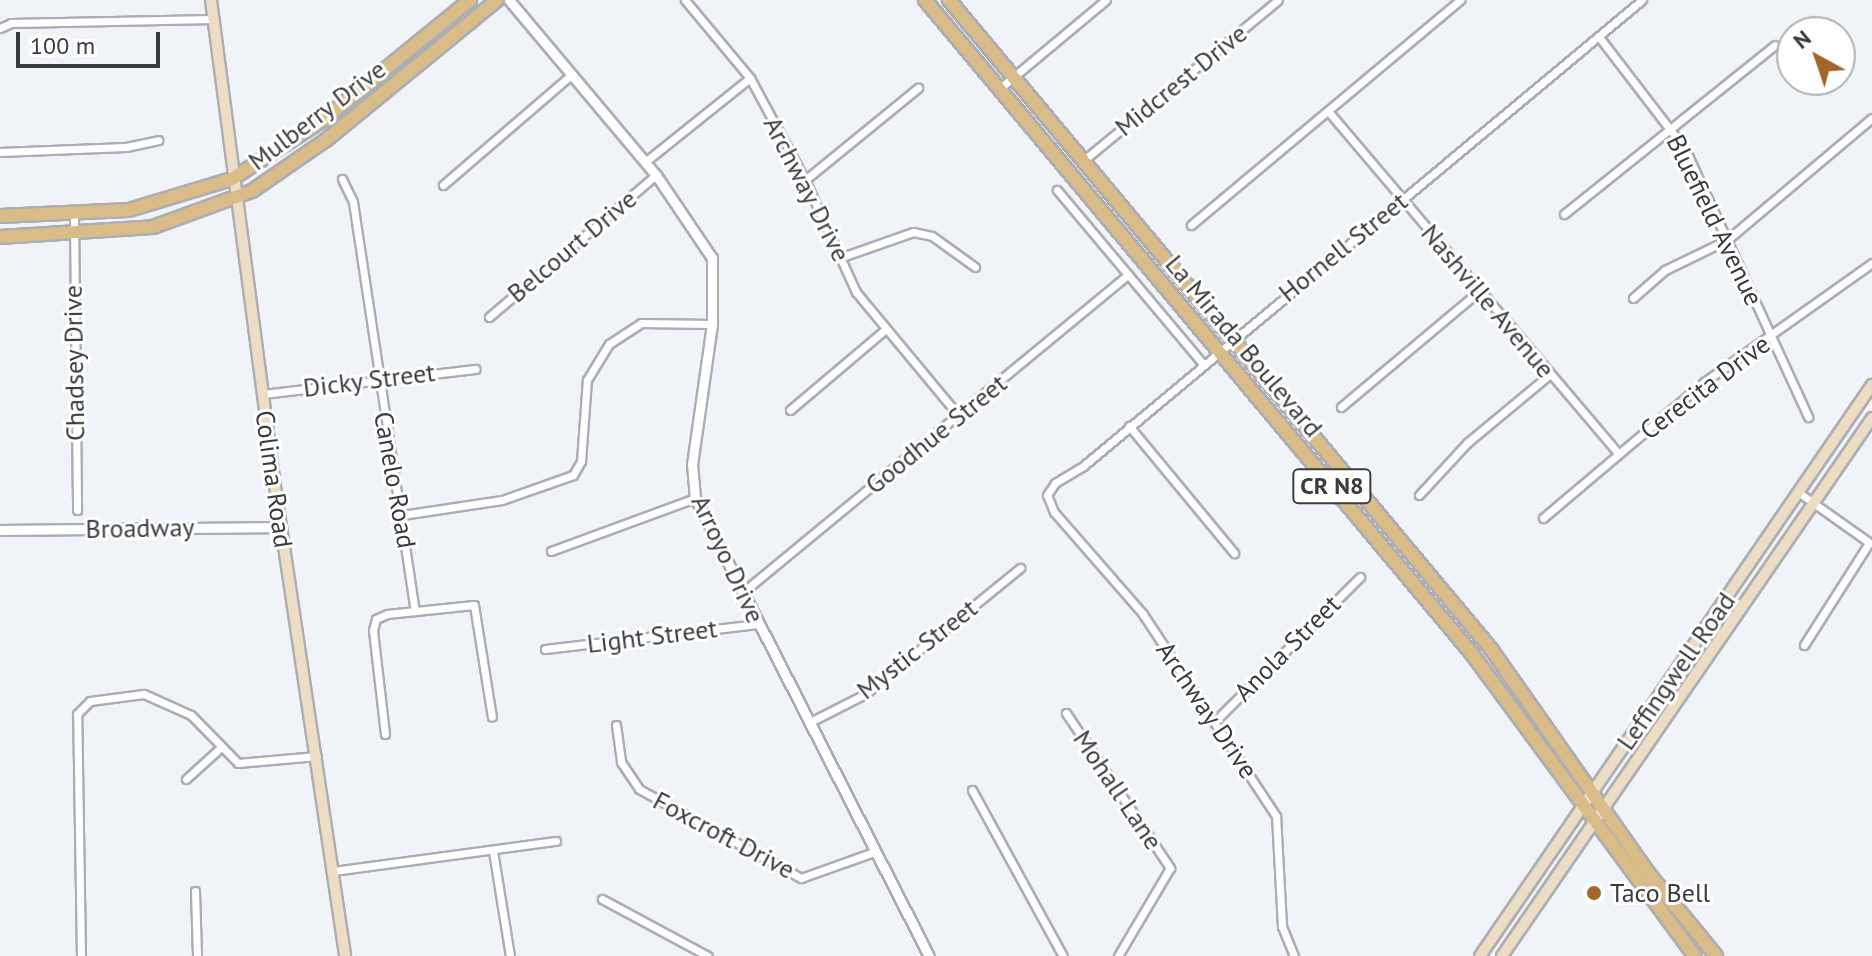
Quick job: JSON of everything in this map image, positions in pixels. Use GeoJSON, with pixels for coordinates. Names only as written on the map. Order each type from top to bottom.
{"type":"FeatureCollection","features":[{"type":"Feature","properties":{"kind":"main road","name":"Colima Road"},"geometry":{"type":"LineString","coordinates":[[211,0],[232,179],[280,527],[345,956]]}},
{"type":"Feature","properties":{"kind":"main road","name":"Mulberry Drive"},"geometry":{"type":"LineString","coordinates":[[0,216],[74,216],[129,210],[232,179],[323,120],[470,0]]}},
{"type":"Feature","properties":{"kind":"main road","name":"Mulberry Drive"},"geometry":{"type":"LineString","coordinates":[[0,237],[71,236],[153,227],[235,199],[290,168],[497,0]]}},
{"type":"Feature","properties":{"kind":"main road","name":"La Mirada Boulevard"},"geometry":{"type":"LineString","coordinates":[[925,0],[1472,654],[1695,956]]}},
{"type":"Feature","properties":{"kind":"main road","name":"La Mirada Boulevard"},"geometry":{"type":"LineString","coordinates":[[949,0],[1491,649],[1649,874],[1716,956]]}},
{"type":"Feature","properties":{"kind":"main road","name":"Leffingwell Road"},"geometry":{"type":"LineString","coordinates":[[1480,956],[1872,385]]}},
{"type":"Feature","properties":{"kind":"main road","name":"Leffingwell Road"},"geometry":{"type":"LineString","coordinates":[[1502,956],[1872,418]]}},
{"type":"Feature","properties":{"kind":"street","name":"Arroyo Drive"},"geometry":{"type":"LineString","coordinates":[[509,0],[656,175],[712,258],[712,324],[692,464],[695,498],[929,956]]}},
{"type":"Feature","properties":{"kind":"street","name":"Archway Drive"},"geometry":{"type":"LineString","coordinates":[[685,0],[750,78],[805,180],[856,292],[959,416]]}},
{"type":"Feature","properties":{"kind":"street"},"geometry":{"type":"LineString","coordinates":[[999,89],[1106,0]]}},
{"type":"Feature","properties":{"kind":"street","name":"Midcrest Drive"},"geometry":{"type":"LineString","coordinates":[[1084,160],[1278,0]]}},
{"type":"Feature","properties":{"kind":"street"},"geometry":{"type":"LineString","coordinates":[[1191,225],[1460,0]]}},
{"type":"Feature","properties":{"kind":"street","name":"Hornell Street"},"geometry":{"type":"LineString","coordinates":[[1047,495],[1055,483],[1129,426],[1642,0]]}},
{"type":"Feature","properties":{"kind":"street"},"geometry":{"type":"LineString","coordinates":[[0,28],[11,23],[214,19]]}},
{"type":"Feature","properties":{"kind":"street","name":"Bluefield Avenue"},"geometry":{"type":"LineString","coordinates":[[1599,37],[1673,128],[1808,417]]}},
{"type":"Feature","properties":{"kind":"street"},"geometry":{"type":"LineString","coordinates":[[1564,214],[1775,45]]}},
{"type":"Feature","properties":{"kind":"street"},"geometry":{"type":"LineString","coordinates":[[443,185],[571,75]]}},
{"type":"Feature","properties":{"kind":"street","name":"Belcourt Drive"},"geometry":{"type":"LineString","coordinates":[[645,162],[750,78]]}},
{"type":"Feature","properties":{"kind":"street"},"geometry":{"type":"LineString","coordinates":[[805,180],[918,88]]}},
{"type":"Feature","properties":{"kind":"street","name":"Nashville Avenue"},"geometry":{"type":"LineString","coordinates":[[1328,111],[1478,292],[1618,453]]}},
{"type":"Feature","properties":{"kind":"street"},"geometry":{"type":"LineString","coordinates":[[1633,298],[1665,270],[1727,240],[1872,118]]}},
{"type":"Feature","properties":{"kind":"street"},"geometry":{"type":"LineString","coordinates":[[0,152],[126,147],[158,140]]}},
{"type":"Feature","properties":{"kind":"street","name":"Belcourt Drive"},"geometry":{"type":"LineString","coordinates":[[489,317],[656,175]]}},
{"type":"Feature","properties":{"kind":"street","name":"Canelo Road"},"geometry":{"type":"LineString","coordinates":[[342,179],[353,202],[377,378],[402,515],[415,611]]}},
{"type":"Feature","properties":{"kind":"street","name":"La Mirada Boulevard"},"geometry":{"type":"LineString","coordinates":[[1057,190],[1202,363]]}},
{"type":"Feature","properties":{"kind":"street","name":"Chadsey Drive"},"geometry":{"type":"LineString","coordinates":[[74,216],[71,236],[77,510]]}},
{"type":"Feature","properties":{"kind":"street"},"geometry":{"type":"LineString","coordinates":[[842,257],[913,232],[932,236],[975,267]]}},
{"type":"Feature","properties":{"kind":"street","name":"Cerecita Drive"},"geometry":{"type":"LineString","coordinates":[[1543,518],[1704,382],[1771,338],[1872,263]]}},
{"type":"Feature","properties":{"kind":"street","name":"Goodhue Street"},"geometry":{"type":"LineString","coordinates":[[743,592],[1128,275]]}},
{"type":"Feature","properties":{"kind":"street"},"geometry":{"type":"LineString","coordinates":[[1341,407],[1478,292]]}},
{"type":"Feature","properties":{"kind":"street"},"geometry":{"type":"LineString","coordinates":[[402,515],[502,500],[573,475],[581,461],[587,380],[609,344],[641,323],[712,324]]}},
{"type":"Feature","properties":{"kind":"street"},"geometry":{"type":"LineString","coordinates":[[790,410],[886,329]]}},
{"type":"Feature","properties":{"kind":"street","name":"Dicky Street"},"geometry":{"type":"LineString","coordinates":[[262,394],[377,378],[476,369]]}},
{"type":"Feature","properties":{"kind":"street"},"geometry":{"type":"LineString","coordinates":[[1419,495],[1467,443],[1549,375]]}},
{"type":"Feature","properties":{"kind":"street"},"geometry":{"type":"LineString","coordinates":[[1129,426],[1234,553]]}},
{"type":"Feature","properties":{"kind":"street"},"geometry":{"type":"LineString","coordinates":[[1798,492],[1871,544],[1804,645]]}},
{"type":"Feature","properties":{"kind":"street","name":"Archway Drive"},"geometry":{"type":"LineString","coordinates":[[1047,495],[1054,512],[1143,614],[1216,720],[1276,816],[1282,926],[1294,956]]}},
{"type":"Feature","properties":{"kind":"street"},"geometry":{"type":"LineString","coordinates":[[551,551],[695,498]]}},
{"type":"Feature","properties":{"kind":"street","name":"Broadway"},"geometry":{"type":"LineString","coordinates":[[0,530],[280,527]]}},
{"type":"Feature","properties":{"kind":"street","name":"Mystic Street"},"geometry":{"type":"LineString","coordinates":[[810,722],[865,694],[1020,568]]}},
{"type":"Feature","properties":{"kind":"street","name":"Anola Street"},"geometry":{"type":"LineString","coordinates":[[1216,720],[1360,577]]}},
{"type":"Feature","properties":{"kind":"street"},"geometry":{"type":"LineString","coordinates":[[385,734],[373,630],[376,619],[415,611],[474,605],[492,717]]}},
{"type":"Feature","properties":{"kind":"street","name":"Light Street"},"geometry":{"type":"LineString","coordinates":[[545,649],[758,624]]}},
{"type":"Feature","properties":{"kind":"street"},"geometry":{"type":"LineString","coordinates":[[81,956],[77,714],[90,701],[144,694],[191,715],[219,749],[238,763],[252,765],[317,756]]}},
{"type":"Feature","properties":{"kind":"street","name":"Mohall Lane"},"geometry":{"type":"LineString","coordinates":[[1066,713],[1170,868],[1118,956]]}},
{"type":"Feature","properties":{"kind":"street","name":"Foxcroft Drive"},"geometry":{"type":"LineString","coordinates":[[616,725],[621,762],[639,789],[801,878],[874,852]]}},
{"type":"Feature","properties":{"kind":"street"},"geometry":{"type":"LineString","coordinates":[[186,779],[219,749]]}},
{"type":"Feature","properties":{"kind":"street"},"geometry":{"type":"LineString","coordinates":[[972,790],[1063,956]]}},
{"type":"Feature","properties":{"kind":"street"},"geometry":{"type":"LineString","coordinates":[[333,871],[556,841]]}},
{"type":"Feature","properties":{"kind":"street"},"geometry":{"type":"LineString","coordinates":[[493,851],[510,956]]}},
{"type":"Feature","properties":{"kind":"street"},"geometry":{"type":"LineString","coordinates":[[195,891],[197,956]]}},
{"type":"Feature","properties":{"kind":"street"},"geometry":{"type":"LineString","coordinates":[[602,899],[708,956]]}},
{"type":"Feature","properties":{"kind":"place","name":"Taco Bell"},"geometry":{"type":"Point","coordinates":[1594,893]}}]}
